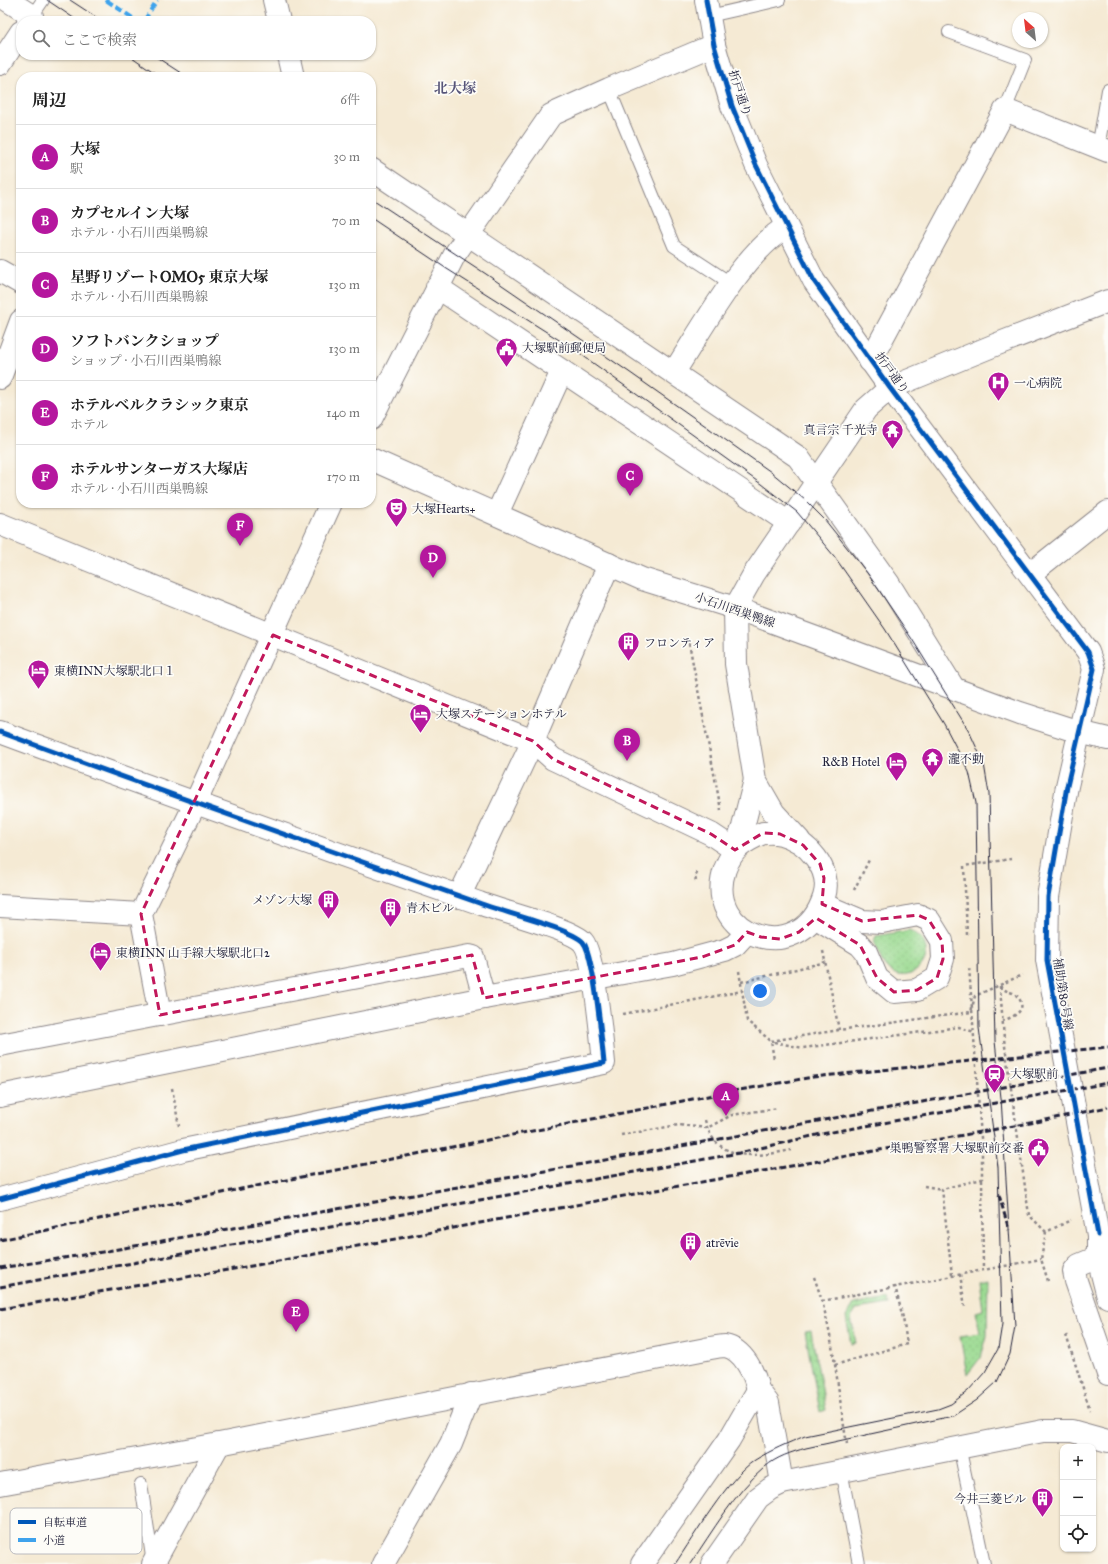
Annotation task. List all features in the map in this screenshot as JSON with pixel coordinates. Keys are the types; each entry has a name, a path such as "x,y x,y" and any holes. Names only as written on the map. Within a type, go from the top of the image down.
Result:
{"street":[{"path":"7,0 30,16"},
{"path":"274,0 278,16"},
{"name":"折戸通り","path":"708,8 714,45 732,106 756,166 814,281 870,361 1088,652 1094,670 1078,732"},
{"path":"0,64 16,40"},
{"path":"376,409 455,254 551,115 714,45"},
{"path":"289,60 293,72"},
{"path":"870,361 1005,110 1103,149"},
{"path":"376,172 798,457 889,584 952,687"},
{"path":"674,372 732,284 772,235 786,227"},
{"path":"0,271 16,280"},
{"path":"437,287 789,523"},
{"path":"755,780 743,827 735,850 723,876 722,887 724,901 728,912 735,922 747,932 761,937 780,939 799,932 812,922 825,894 824,878 820,864 811,851 774,813 755,780 736,664 735,608 754,574 866,409 890,388 1108,301"},
{"path":"0,378 16,335"},
{"path":"496,514 562,371"},
{"name":"小石川西巣鴨線","path":"376,461 642,580 735,608 1020,713 1108,740"},
{"path":"160,1015 142,914 195,804 273,635 329,508"},
{"path":"1030,574 1108,512"},
{"path":"0,524 533,742 553,759 711,834 735,850"},
{"path":"460,897 533,742 609,564"},
{"path":"0,732 195,804 460,897 572,934 584,943 594,978 604,1063 183,1150 0,1199"},
{"name":"補助第80号線","path":"1078,732 1048,897 1047,960 1103,1256 1108,1297"},
{"path":"735,850 749,839 762,833 780,834 804,845"},
{"path":"0,906 142,914"},
{"path":"818,910 862,921 882,922 918,915 930,920 942,941 943,959 937,978 917,990 894,992 877,978 866,952 860,945 818,910"},
{"path":"0,1096 484,998 673,964 726,950 735,945 747,932"},
{"path":"0,1045 469,956 473,957 484,998"},
{"path":"1103,1256 1079,1265 1074,1271 1076,1281 1108,1374"},
{"path":"1,1479 219,1444 725,1346 739,1354 750,1366 758,1390 768,1403 782,1483"},
{"path":"642,1564 729,1440 758,1390"},
{"path":"384,1564 451,1444 471,1394"},
{"path":"712,1564 758,1498 770,1489 782,1483 959,1446 1053,1430 1083,1433 1108,1441"},
{"path":"153,1564 219,1444"}],"lane":[{"path":"708,8 779,0"},
{"path":"949,32 1025,60 1005,110"},
{"path":"609,89 674,246 732,284"},
{"path":"1103,149 1108,90"},
{"path":"959,1446 982,1564"},
{"path":"841,1470 859,1564"},
{"path":"140,1484 153,1564"}],"path":[{"path":"688,643 721,810 711,834"},
{"path":"964,866 1011,858"},
{"path":"851,896 869,860"},
{"path":"697,884 695,877 698,870"},
{"path":"726,950 739,972 747,1021 771,1041 803,1048 959,1027 974,1032"},
{"path":"823,950 839,1030"},
{"path":"741,982 826,962"},
{"path":"1003,1021 1016,1014 1021,1009 1022,1004 1019,997 1013,993 1006,992 1000,986 1004,1039 1029,1215 1046,1232"},
{"path":"599,1019 742,991"},
{"path":"971,1012 974,1021 982,1152 983,1270"},
{"path":"771,1041 774,1060"},
{"path":"172,1090 183,1150"},
{"path":"621,1136 679,1125 707,1128 732,1115 778,1108"},
{"path":"705,1120 707,1128 713,1138 730,1153 761,1156 791,1150"},
{"path":"924,1186 942,1189 982,1180"},
{"path":"942,1189 952,1275"},
{"path":"1046,1232 1068,1221"},
{"path":"822,1301 1042,1259 1046,1232"},
{"path":"960,1274 965,1307"},
{"path":"814,1278 822,1301 835,1365 848,1450"},
{"path":"835,1365 907,1344 903,1318 895,1286"}],"highlighted area":[{"path":"273,635 533,741 553,759 711,834 735,850 763,833 780,834 803,845 820,864 824,878 822,904 862,921 918,915 929,920 942,941 943,959 937,978 917,990 894,992 877,978 860,945 816,918 799,932 780,939 761,937 747,932 735,945 702,957 484,998 472,955 160,1015 141,914"}],"green space":[{"path":"910,930 921,938 926,947 925,957 921,966 914,972 906,975 896,974 887,968 881,959 874,941 876,936"},
{"path":"988,1278 987,1336 981,1357 967,1375 960,1336 980,1333 976,1312 983,1310 979,1280"},
{"path":"888,1298 889,1304 857,1309 851,1318 856,1343 851,1344 846,1317 854,1304"},
{"path":"811,1331 826,1410 820,1412 805,1332"}],"tram line":[{"path":"47,0 71,16"},
{"path":"70,0 94,16"},
{"path":"136,60 154,72"},
{"path":"161,60 179,72"},
{"path":"376,201 486,274 629,372 771,472 805,500 825,520 868,574 912,639 969,731 984,764 989,794 995,1041 1001,1098 1015,1326 1010,1354 997,1382 977,1400 953,1416 806,1448 784,1455 769,1463 743,1488 690,1564"},
{"path":"376,221 447,269 575,350 761,484 797,512 834,556 885,629 944,724 969,772 976,803 979,1028 998,1167 1002,1324 998,1349 985,1372 968,1391 951,1404 938,1409 805,1436 773,1450 755,1460 744,1469 723,1494 675,1564"}],"railway":[{"path":"0,1240 241,1189 723,1093 813,1077 1108,1047"},
{"path":"0,1268 102,1252 1108,1068"},
{"path":"0,1287 739,1153 821,1134 1108,1083"},
{"path":"0,1309 257,1265 618,1197 1036,1122 1108,1107"},
{"path":"999,1195 1009,1230"}],"marked path":[{"path":"106,0 130,16"},
{"path":"147,16 157,0"}],"cycle path":[{"path":"706,0 714,45 732,106 756,165 814,281 890,388 1088,652 1094,669 1067,786 1048,897 1047,960 1098,1235"},
{"path":"0,732 299,840 551,926 576,937 583,942 591,963 604,1063 183,1150 0,1199"}],"place":[{"name":"大塚駅前郵便局","path":"506,368"},
{"name":"一心病院","path":"999,402"},
{"name":"真言宗 千光寺","path":"893,450"},
{"name":"星野リゾートOMO5 東京大塚","path":"630,496"},
{"name":"大塚Hearts+","path":"396,528"},
{"name":"ホテルサンターガス大塚店","path":"240,546"},
{"name":"ソフトバンクショップ","path":"433,578"},
{"name":"フロンティア","path":"628,662"},
{"name":"東横INN大塚駅北口１","path":"39,690"},
{"name":"大塚ステーションホテル","path":"420,734"},
{"name":"カプセルイン大塚","path":"627,761"},
{"name":"瀧不動","path":"933,778"},
{"name":"R&B Hotel","path":"896,782"},
{"name":"メゾン大塚","path":"328,920"},
{"name":"青木ビル","path":"390,928"},
{"name":"東横INN 山手線大塚駅北口2","path":"101,972"},
{"name":"大塚駅前","path":"995,1094"},
{"name":"大塚","path":"726,1116"},
{"name":"巣鴨警察署 大塚駅前交番","path":"1039,1168"},
{"name":"atrēvie","path":"691,1262"},
{"name":"ホテルベルクラシック東京","path":"296,1332"},
{"name":"今井三菱ビル","path":"1042,1518"}],"district":[{"name":"北大塚","path":"455,88"}]}
